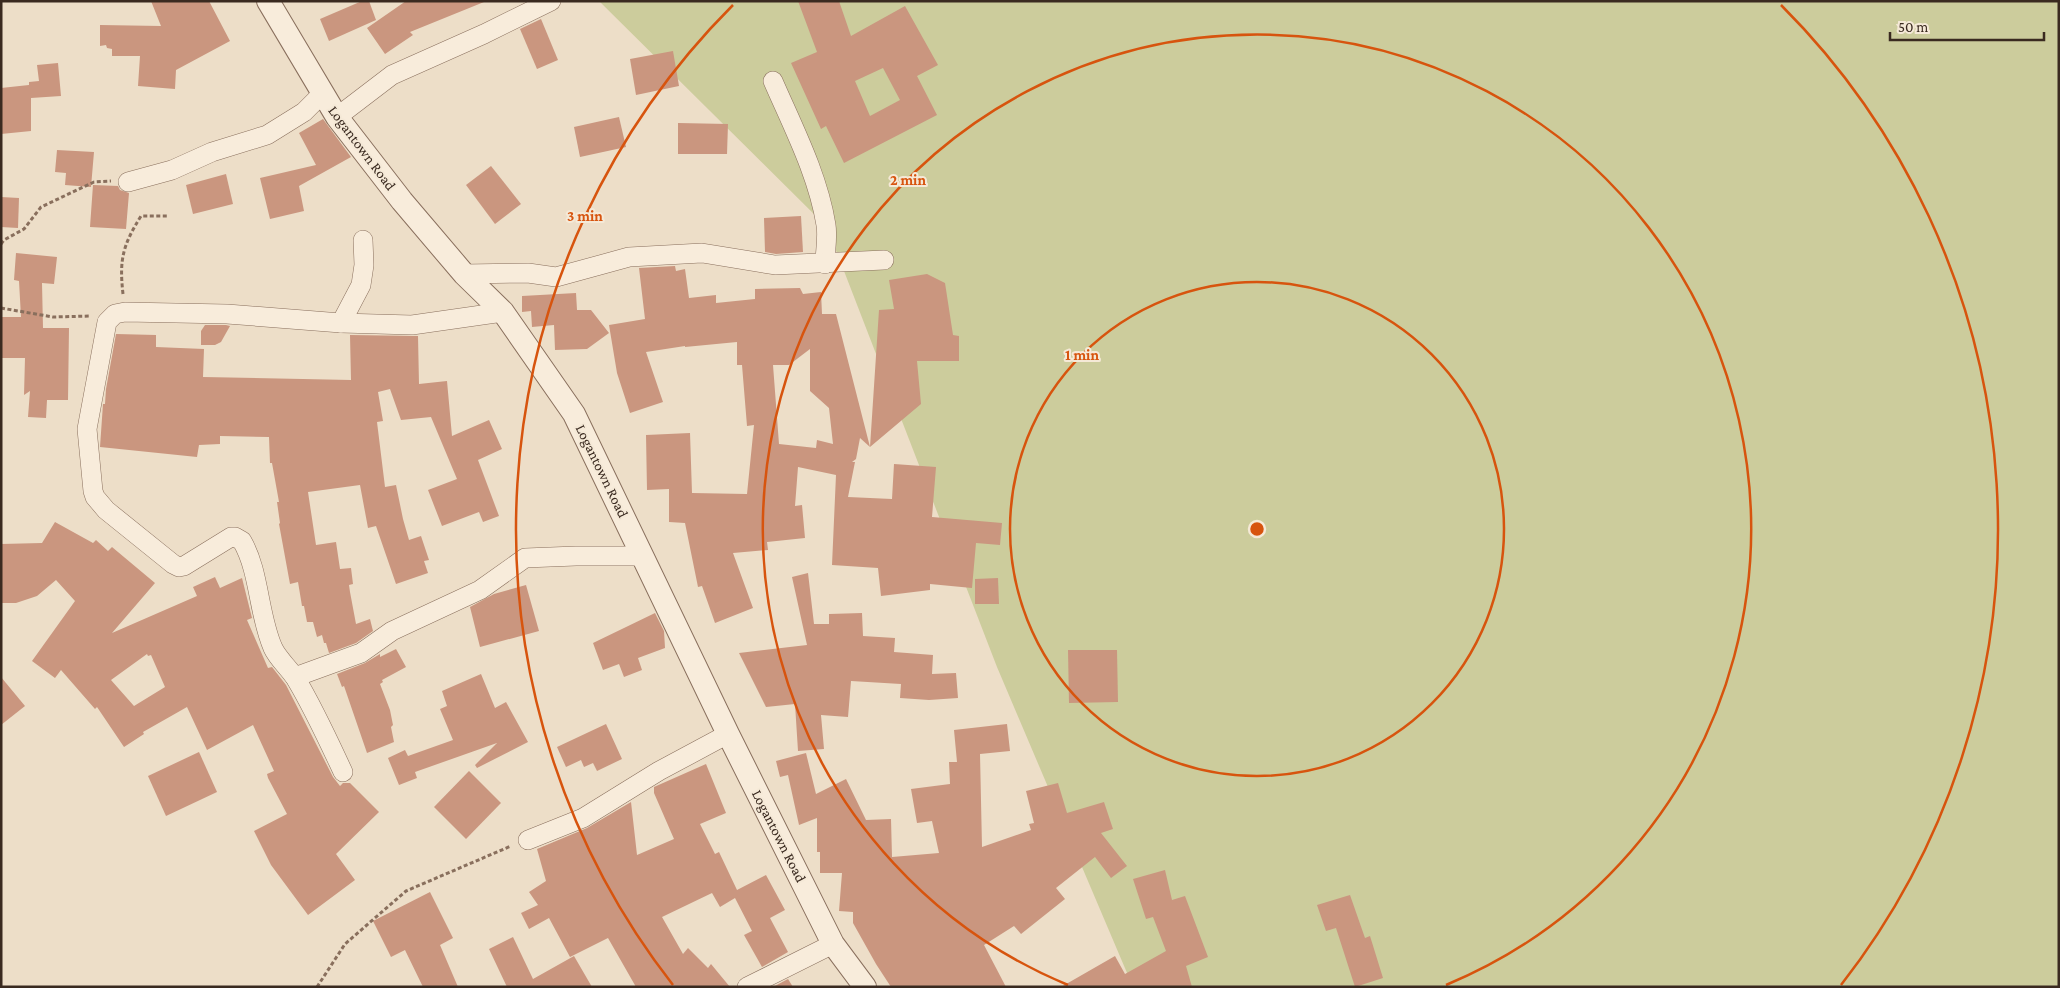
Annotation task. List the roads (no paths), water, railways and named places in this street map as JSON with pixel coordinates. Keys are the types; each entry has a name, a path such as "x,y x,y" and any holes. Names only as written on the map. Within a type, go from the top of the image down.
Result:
{"street":[{"name":"Logantown Road","path":"268,1 337,117 402,201 464,274 503,312 574,414 728,734 833,944 865,987"},
{"path":"337,117 392,76 551,1"},
{"path":"773,81 808,162 819,198 827,227 824,264"},
{"path":"128,182 172,170 212,152 267,135 304,112 322,93"},
{"path":"341,323 361,286 364,265 363,240"},
{"path":"464,274 528,274 556,277 629,257 702,253 775,265 884,260"},
{"path":"343,772 315,713 295,677 274,650 263,621 255,578 242,540 231,537 179,567 106,510 95,497 92,486 87,429 107,322 118,314 226,314 341,323 412,325 503,312"},
{"path":"295,677 361,653 392,631 480,590 525,558 642,556"},
{"path":"528,840 583,818 659,772 728,734"},
{"path":"747,987 833,944"}]}
